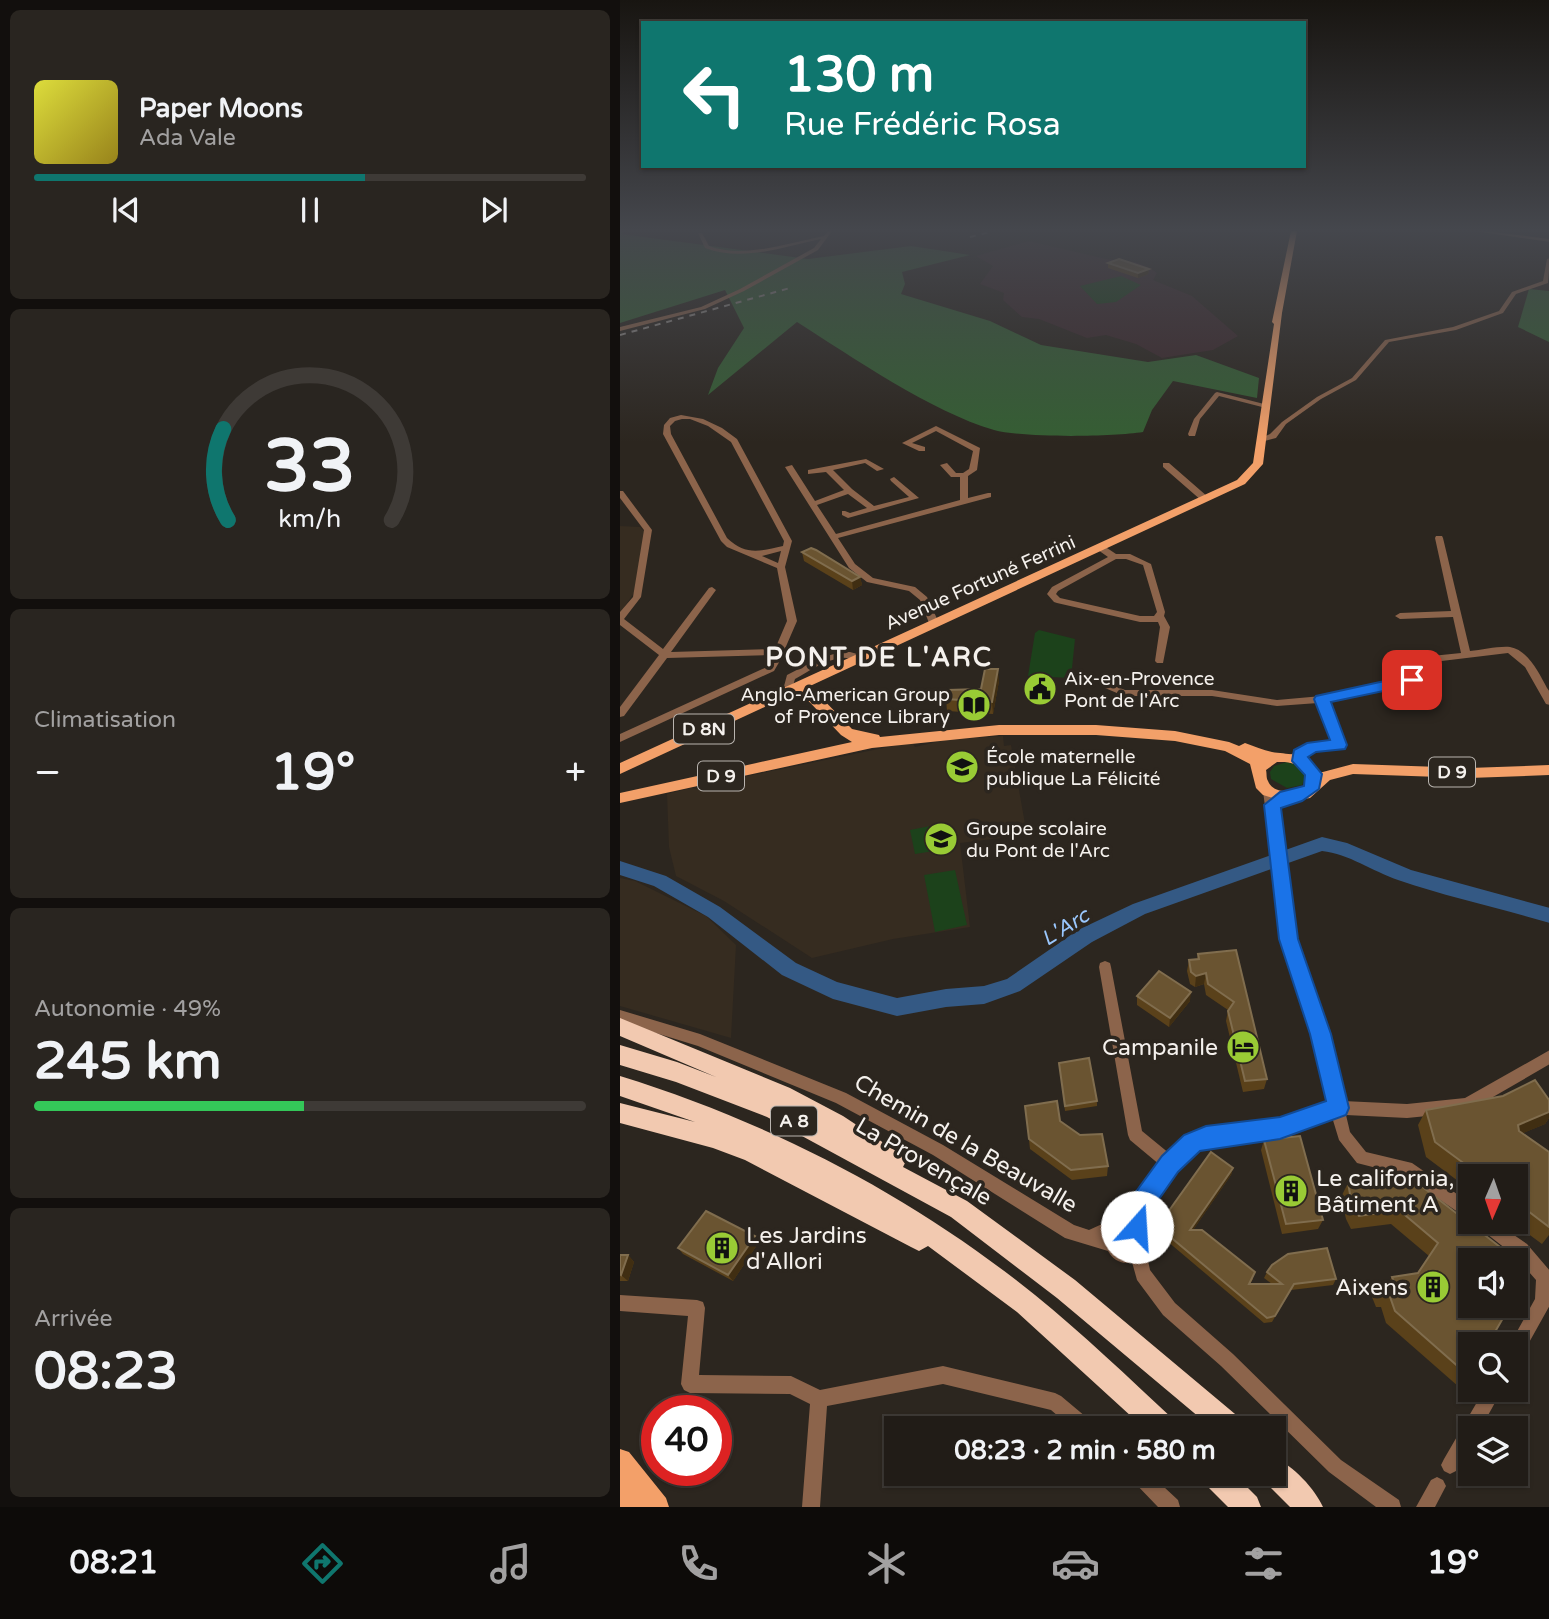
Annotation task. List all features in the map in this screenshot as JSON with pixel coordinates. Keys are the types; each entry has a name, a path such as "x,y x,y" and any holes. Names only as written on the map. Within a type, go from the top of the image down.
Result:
{"highway":[{"path":"620,1027 782,1095 835,1123 958,1209"},
{"name":"La Provençale","path":"620,1055 677,1072 774,1110 958,1209 1066,1289 1218,1416"},
{"name":"A 8","path":"620,1086 726,1124 807,1161 905,1217 1004,1286 1150,1416"},
{"path":"620,1113 713,1137 751,1151 849,1199 1004,1286"},
{"path":"1286,1483 1309,1507"},
{"path":"1227,1486 1247,1507"}],"main road":[{"name":"Avenue Fortuné Ferrini","path":"620,769 1101,548 1251,475 1258,464 1281,301"},
{"path":"825,709 822,690 831,670"},
{"path":"794,687 825,709 855,739 873,740"},
{"name":"D 9","path":"620,798 822,754 873,740 953,733 1143,725 1221,739 1273,757"},
{"name":"D 9","path":"1083,726 1143,731 1219,744 1255,761 1259,769"},
{"path":"822,754 842,739 844,730"},
{"path":"1273,757 1300,760 1314,774 1315,782 1305,794 1275,801 1258,776 1259,769 1273,757"},
{"name":"D 9","path":"1300,760 1326,768 1369,763 1466,766 1549,762"},
{"name":"D 9","path":"1315,782 1325,776 1353,769 1469,773 1549,770"},
{"path":"620,1461 657,1507"},
{"path":"620,1491 632,1507"}],"street":[{"path":"620,329 703,308 717,301"},
{"path":"1261,440 1273,436 1284,423 1319,398 1354,379 1387,341 1454,329 1501,312 1508,301"},
{"path":"1192,434 1197,419 1217,394 1266,406"},
{"path":"620,738 771,669 792,621 781,567 788,541 784,528 734,440 719,429 697,419 681,417 670,420 666,426 667,434 723,538 781,567"},
{"path":"922,449 906,443 936,428 977,450 973,470 964,475 954,475 944,465"},
{"path":"811,472 866,461 880,469"},
{"path":"1166,466 1205,499"},
{"path":"789,467 852,566 870,580 912,589 924,599 934,623"},
{"path":"828,469 849,491 873,509"},
{"path":"964,475 964,500"},
{"path":"845,513 848,516 915,498 894,479"},
{"path":"814,504 849,491"},
{"path":"620,493 648,530 637,597 620,619 664,655 780,652"},
{"path":"834,537 988,495"},
{"path":"1439,538 1466,655"},
{"path":"754,555 787,547"},
{"path":"1101,548 1114,557"},
{"path":"1160,617 1153,620 1140,619 1057,600 1051,594 1055,589 1114,557 1127,556 1147,564 1165,627 1160,661"},
{"path":"620,714 712,590"},
{"path":"1400,616 1456,614"},
{"path":"1108,686 1124,693 1213,693 1277,703 1322,699 1412,680 1416,677 1417,664 1422,660 1509,650 1517,652 1539,681 1549,702"},
{"path":"794,687 790,677 828,659 842,654 859,657"},
{"path":"1322,699 1340,745 1347,755"},
{"path":"1300,760 1313,747 1340,745"},
{"path":"1275,801 1288,939 1320,1034 1344,1135 1362,1158 1407,1168 1458,1204"},
{"path":"1105,967 1135,1135 1170,1164"},
{"name":"Chemin de la Beauvalle","path":"620,1016 700,1040 841,1098 938,1150 1071,1232 1093,1236 1122,1230 1118,1253 1135,1257"},
{"path":"1392,1507 1335,1466 1227,1360 1168,1308 1148,1283 1135,1257 1142,1236 1122,1230 1170,1164 1192,1143 1206,1137 1280,1128 1338,1108 1407,1111 1467,1105 1549,1056"},
{"path":"1499,1234 1521,1250 1544,1278 1543,1301 1526,1332"},
{"path":"620,1303 697,1308 690,1384 791,1385 820,1399 943,1376 1055,1402 1072,1416"},
{"path":"811,1507 820,1399"},
{"path":"1450,1465 1458,1451"},
{"path":"1149,1486 1171,1507"},
{"path":"1426,1507 1437,1486"}],"shaded area":[{"path":"1004,301 1198,301 1238,336 1213,350 1162,358 1136,344 1106,335 1087,338 1039,319 1022,317"},
{"path":"620,526 640,527 645,532 634,593 620,613"},
{"path":"1003,736 1004,746 1011,745 1027,835 960,843 970,927 893,939 812,958 724,901 676,876 669,847 667,794 691,788 708,790 719,782 912,742 915,747 945,740"},
{"path":"620,878 635,881 706,916 736,945 731,1038 620,1006"}],"green space":[{"path":"620,301 689,301 620,323"},
{"path":"731,301 925,301 990,321 1041,345 1148,362 1196,355 1259,378 1257,398 1173,381 1152,410 1143,432 1068,436 1007,433 970,422 919,397 797,322 708,395 718,368 744,328"},
{"path":"1094,301 1117,301 1116,302 1097,304"},
{"path":"1525,301 1549,301 1549,342 1518,327"},
{"path":"1039,630 1075,639 1071,678 1028,676 1035,633"},
{"path":"1287,762 1297,765 1306,775 1302,785 1287,788 1271,779 1270,772 1274,766"},
{"path":"930,826 934,851 915,854 910,830"},
{"path":"955,870 967,925 935,932 924,875"}],"building":[{"path":"811,548 860,577 852,581 802,552"},
{"path":"985,669 998,669 992,702 946,699 948,690 981,689"},
{"path":"1033,678 1048,678 1046,690 1032,689"},
{"name":"Campanile","path":"1236,950 1267,1079 1245,1081 1228,1011 1234,1002 1208,984 1206,973 1196,976 1191,972 1189,960 1199,959 1198,954"},
{"path":"1159,971 1191,992 1170,1018 1137,996"},
{"path":"1089,1058 1097,1101 1065,1106 1059,1063"},
{"path":"1535,1080 1549,1100 1549,1112 1518,1125 1519,1131 1549,1152 1549,1227 1528,1211 1528,1164 1465,1164 1435,1142 1426,1110 1503,1096"},
{"path":"1057,1101 1060,1121 1080,1135 1102,1134 1108,1166 1071,1170 1029,1139 1025,1106"},
{"name":"Le california, Bâtiment A","path":"1300,1136 1323,1220 1286,1224 1264,1140"},
{"path":"1211,1152 1233,1168 1190,1230 1202,1230 1255,1272 1249,1284 1282,1284 1267,1272 1272,1265 1288,1254 1327,1248 1336,1279 1294,1284 1275,1316 1267,1318 1168,1235 1168,1212"},
{"path":"1407,1175 1458,1214 1458,1234 1483,1234 1502,1248 1458,1248 1458,1318 1503,1318 1495,1332 1458,1332 1458,1366 1395,1311 1389,1294 1384,1295 1380,1284 1394,1282 1392,1277 1418,1273 1438,1243 1399,1210 1359,1216 1352,1205 1348,1183"},
{"name":"Les Jardins d'Allori","path":"706,1211 755,1236 728,1275 678,1248"},
{"path":"620,1255 628,1255 621,1275 620,1274"}],"waterway":[{"name":"L'Arc","path":"620,868 660,881 714,912 789,969 833,990 897,1007 946,998 984,995 1013,985 1085,936 1139,909 1322,844 1341,848 1411,877 1550,916"}],"railway":[{"path":"620,335 742,301"}],"place":[{"name":"Aix-en-Provence Pont de l'Arc","path":"1040,689"},
{"name":"Anglo-American Group of Provence Library","path":"974,705"},
{"name":"École maternelle publique La Félicité","path":"962,767"},
{"name":"Groupe scolaire du Pont de l'Arc","path":"941,839"},
{"name":"Campanile","path":"1243,1047"},
{"name":"Le california, Bâtiment A","path":"1291,1191"},
{"name":"Les Jardins d'Allori","path":"722,1248"},
{"name":"Aixens","path":"1433,1287"}],"district":[{"name":"PONT DE L'ARC","path":"879,657"}],"route":[{"path":"1137,1227 1138,1209 1170,1164 1192,1143 1206,1137 1280,1128 1338,1108 1320,1034 1288,939 1272,805 1286,797 1305,794 1315,782 1311,769 1300,761 1300,754 1313,747 1340,745 1322,699 1412,680"}]}
